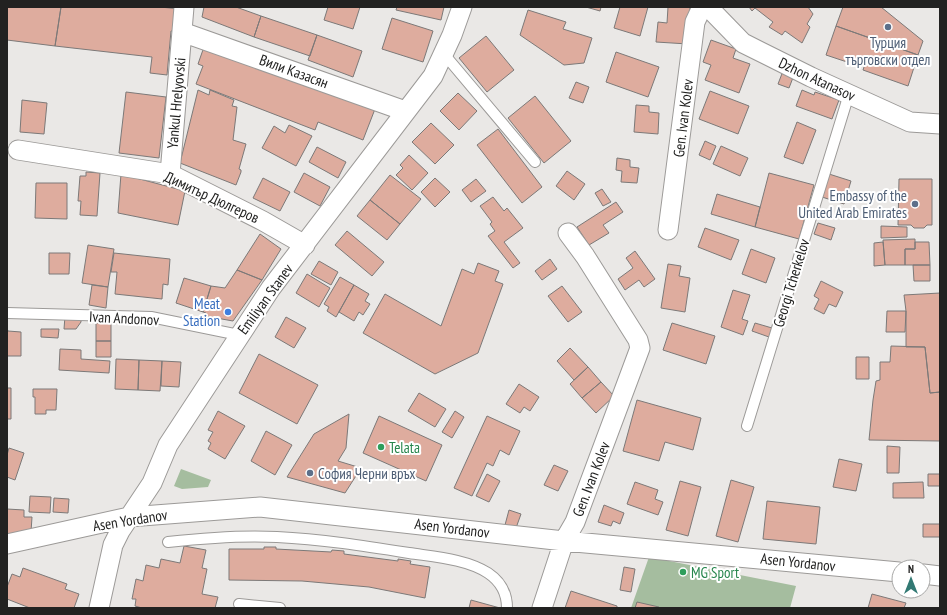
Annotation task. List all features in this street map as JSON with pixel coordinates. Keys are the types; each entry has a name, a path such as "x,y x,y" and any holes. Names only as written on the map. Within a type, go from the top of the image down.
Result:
{"street":[{"name":"Yankul Hrelyovski","path":"170,174 184,7"},
{"name":"Emiliyan Stanev","path":"99,608 113,545 129,517 152,483 168,446 271,288 433,76 444,54 462,7"},
{"name":"Gen. Ivan Kolev","path":"668,230 695,22 702,7"},
{"name":"Dzhon Atanasov","path":"708,7 744,43 848,94 910,122 940,124"},
{"name":"Вили Казасян","path":"182,32 406,111"},
{"name":"Димитър Дюлгеров","path":"18,150 170,174 262,221 305,245"},
{"name":"Gen. Ivan Kolev","path":"542,608 564,541 575,522 640,350 638,340 585,256 568,233"},
{"name":"Asen Yordanov","path":"7,544 129,517 260,507 564,541 891,571"}],"lane":[{"path":"444,54 535,162"},
{"name":"Georgi Tcherkelov","path":"747,426 848,94"},
{"name":"Ivan Andonov","path":"7,314 151,317 239,335"},
{"path":"168,542 213,537 276,537 366,546 471,564 488,573 499,583 507,598 507,608"},
{"path":"240,604 280,608"}],"green space":[{"path":"181,469 211,480 208,487 182,489 174,486"},
{"name":"MG Sport","path":"649,557 796,586 790,608 631,608"}],"building":[{"path":"7,7 61,7 55,46 7,40"},
{"path":"61,7 160,7 180,9 178,31 171,31 167,75 150,73 152,57 55,46"},
{"path":"204,7 236,7 261,16 254,37 202,17"},
{"path":"328,7 360,7 353,29 324,20"},
{"path":"397,7 444,7 441,20 396,10"},
{"path":"586,7 601,7 600,11"},
{"path":"620,7 648,7 640,36 614,28"},
{"path":"668,7 690,7 688,44 656,42 658,22 667,23"},
{"path":"749,7 808,7 813,14 807,24 810,27 802,43 785,31 782,35 769,27 773,22 755,8 752,11"},
{"path":"843,7 881,7 923,41 918,55 836,26"},
{"path":"528,10 566,22 563,29 592,38 584,63 564,65 520,35"},
{"path":"261,16 317,35 310,56 254,37"},
{"path":"392,18 433,31 423,62 382,49"},
{"path":"836,26 918,55 908,86 863,70 865,64 851,59 850,63 826,55"},
{"path":"317,35 362,51 353,77 308,60"},
{"path":"486,36 514,70 487,92 459,58"},
{"path":"711,40 736,49 733,58 750,64 739,93 705,80 711,65 703,62"},
{"path":"205,44 375,109 363,140 318,122 315,130 196,84 203,66 198,64"},
{"path":"616,52 659,67 648,97 606,82"},
{"path":"783,71 794,75 789,88 778,84"},
{"path":"576,82 589,87 583,103 569,98"},
{"path":"198,90 209,95 210,90 234,100 232,106 237,107 233,140 246,144 239,169 241,172 236,185 180,163"},
{"path":"802,90 814,95 815,92 839,100 832,119 796,106"},
{"path":"710,91 749,106 738,134 699,119"},
{"path":"126,92 166,97 159,158 119,153"},
{"path":"458,93 477,111 459,130 440,111"},
{"path":"535,96 571,141 544,163 508,118"},
{"path":"22,100 47,103 44,134 20,132"},
{"path":"636,105 649,106 649,112 659,113 658,134 634,132"},
{"path":"797,122 816,130 803,164 784,157"},
{"path":"431,123 454,145 435,164 412,142"},
{"path":"289,125 312,136 296,166 262,148 274,126 285,133"},
{"path":"498,129 542,187 522,203 477,145"},
{"path":"705,141 716,146 710,160 699,155"},
{"path":"721,146 748,158 740,176 713,164"},
{"path":"317,147 346,162 338,178 309,162"},
{"path":"409,155 428,173 412,190 396,175 403,168 400,165"},
{"path":"617,158 630,160 630,167 639,168 637,183 621,182 622,171 616,170"},
{"path":"567,171 585,184 574,200 556,186"},
{"path":"86,172 100,173 97,216 80,215 81,201 78,201 80,176 86,176"},
{"path":"304,173 330,187 320,206 294,192"},
{"path":"769,173 814,185 799,239 755,227"},
{"path":"121,174 185,191 178,225 118,213"},
{"path":"829,174 851,181 844,204 822,197"},
{"path":"390,175 421,199 400,224 370,200"},
{"path":"263,178 290,192 280,211 253,198"},
{"path":"435,178 450,192 435,207 421,192"},
{"path":"476,179 486,191 471,202 462,190"},
{"path":"899,179 932,179 932,225 927,225 924,228 914,228 911,225 898,225"},
{"path":"36,183 67,183 67,219 35,218"},
{"path":"602,189 611,202 603,206 595,193"},
{"path":"717,194 760,207 755,227 711,214"},
{"path":"493,197 504,211 507,208 523,228 504,242 520,263 513,268 488,236 495,231 490,224 492,222 480,206"},
{"path":"370,200 400,224 387,240 357,216"},
{"path":"616,202 623,212 603,225 609,233 589,245 577,227"},
{"path":"818,223 835,228 831,240 814,234"},
{"path":"881,226 907,227 907,237 881,238"},
{"path":"705,228 739,240 731,260 698,247"},
{"path":"347,231 384,262 372,276 335,245"},
{"path":"260,234 281,249 262,280 237,270"},
{"path":"915,239 915,249 905,249 905,265 885,265 883,240"},
{"path":"883,242 885,265 874,266 874,243"},
{"path":"915,242 929,242 930,265 905,265 905,249 915,249"},
{"path":"88,245 114,249 108,287 82,283"},
{"path":"751,249 775,258 766,283 742,274"},
{"path":"635,251 655,279 644,287 639,280 625,290 618,279 633,268 626,258"},
{"path":"49,253 70,253 69,274 49,274"},
{"path":"114,253 170,259 168,285 163,284 162,299 115,294 117,272 111,272"},
{"path":"550,259 557,269 542,280 535,271"},
{"path":"319,261 338,272 331,285 311,274"},
{"path":"478,263 499,271 495,281 503,284 478,353 435,374 363,333 385,294 441,326 462,269 474,274"},
{"path":"668,264 681,266 679,276 690,278 685,312 661,308"},
{"path":"913,265 930,265 930,281 914,281"},
{"path":"237,270 262,280 233,321 205,316 206,313 203,312 211,286 225,288"},
{"path":"307,274 330,288 319,307 296,293"},
{"path":"340,277 354,285 336,317 327,311 329,307 324,304"},
{"path":"184,278 211,286 203,312 176,303"},
{"path":"821,281 843,292 836,307 829,304 824,314 814,309 819,299 814,296"},
{"path":"92,285 108,287 106,308 89,305"},
{"path":"354,285 369,294 365,301 370,304 363,315 359,312 354,321 339,312"},
{"path":"562,286 582,312 568,322 548,296"},
{"path":"733,290 750,295 742,319 748,321 743,335 721,327"},
{"path":"940,293 940,392 930,393 925,347 906,347 906,311 904,295"},
{"path":"887,311 906,311 905,332 886,332"},
{"path":"65,316 81,317 81,322 76,329 64,329"},
{"path":"286,317 306,328 294,348 275,337"},
{"path":"96,323 111,323 111,341 96,341"},
{"path":"672,323 715,336 706,364 663,350"},
{"path":"755,323 772,328 769,337 752,331"},
{"path":"7,329 8,331 21,332 21,356 7,356"},
{"path":"41,329 59,329 58,338 41,337"},
{"path":"96,341 111,341 111,357 96,357"},
{"path":"891,346 925,347 930,393 940,392 940,441 869,440 876,381 880,380 880,362 890,362"},
{"path":"570,348 588,367 574,380 557,361"},
{"path":"60,349 81,350 81,359 110,361 109,373 59,370"},
{"path":"259,354 318,385 297,424 239,393"},
{"path":"856,357 869,357 869,379 856,379"},
{"path":"116,359 139,360 138,390 115,389"},
{"path":"139,360 162,361 160,391 138,390"},
{"path":"162,361 181,362 179,387 161,386"},
{"path":"588,367 601,382 582,398 570,384"},
{"path":"601,382 614,396 596,413 582,398"},
{"path":"519,384 539,397 530,411 524,407 520,413 506,404"},
{"path":"7,388 11,388 11,419 7,419"},
{"path":"33,389 57,389 56,410 46,410 46,414 35,414 35,397 33,397"},
{"path":"419,393 446,409 435,427 408,411"},
{"path":"637,400 701,418 693,450 665,442 659,461 623,451"},
{"path":"218,411 245,426 225,459 208,449 211,443 208,441 213,432 208,430"},
{"path":"455,411 464,417 452,438 442,432"},
{"path":"349,414 346,448 338,461 361,468 345,493 287,477 314,434"},
{"path":"379,416 442,445 426,481 363,453"},
{"path":"487,416 520,431 509,455 500,450 493,466 487,463 472,496 454,488"},
{"path":"266,431 292,445 275,475 251,461"},
{"path":"887,446 900,447 899,473 887,473"},
{"path":"9,448 24,453 15,480 7,477 7,455"},
{"path":"839,459 862,464 856,491 833,487"},
{"path":"554,465 568,471 558,491 544,485"},
{"path":"487,474 500,481 489,502 476,496"},
{"path":"928,474 940,474 940,486 928,486"},
{"path":"731,480 754,487 738,542 716,536"},
{"path":"680,481 701,487 688,536 666,530"},
{"path":"635,482 658,490 655,499 663,502 658,515 627,504"},
{"path":"923,482 924,498 893,498 893,483"},
{"path":"30,496 51,497 50,513 29,512"},
{"path":"54,498 69,499 68,513 53,512"},
{"path":"767,501 820,507 816,544 763,539"},
{"path":"604,505 624,513 620,524 613,521 611,526 598,522"},
{"path":"7,509 24,510 24,517 32,517 31,532 7,539"},
{"path":"509,510 521,514 516,528 505,525"},
{"path":"923,524 940,524 940,537 923,537"},
{"path":"184,546 206,550 202,568 207,569 202,594 218,597 215,608 142,608 135,606 136,599 132,599 136,579 143,581 146,565 159,568 161,559 180,563"},
{"path":"264,547 331,552 332,550 344,551 344,554 398,561 398,559 411,561 410,564 430,567 425,598 369,587 302,581 229,580 229,549 264,549"},
{"path":"624,567 635,569 631,592 620,590"},
{"path":"23,568 67,584 65,589 79,594 74,608 30,608 7,599 7,587 12,574 20,577"},
{"path":"571,591 617,606 617,608 565,608"},
{"path":"872,594 906,603 904,608 868,608"},
{"path":"471,600 500,608 469,608"},
{"path":"637,602 659,607 659,608 635,608"}],"place":[{"name":"Турция търговски отдел","path":"888,27"},
{"name":"Embassy of the United Arab Emirates","path":"915,204"},
{"name":"Meat Station","path":"228,312"},
{"name":"Telata","path":"381,447"},
{"name":"София Черни връх","path":"310,473"},
{"name":"MG Sport","path":"683,572"}]}
